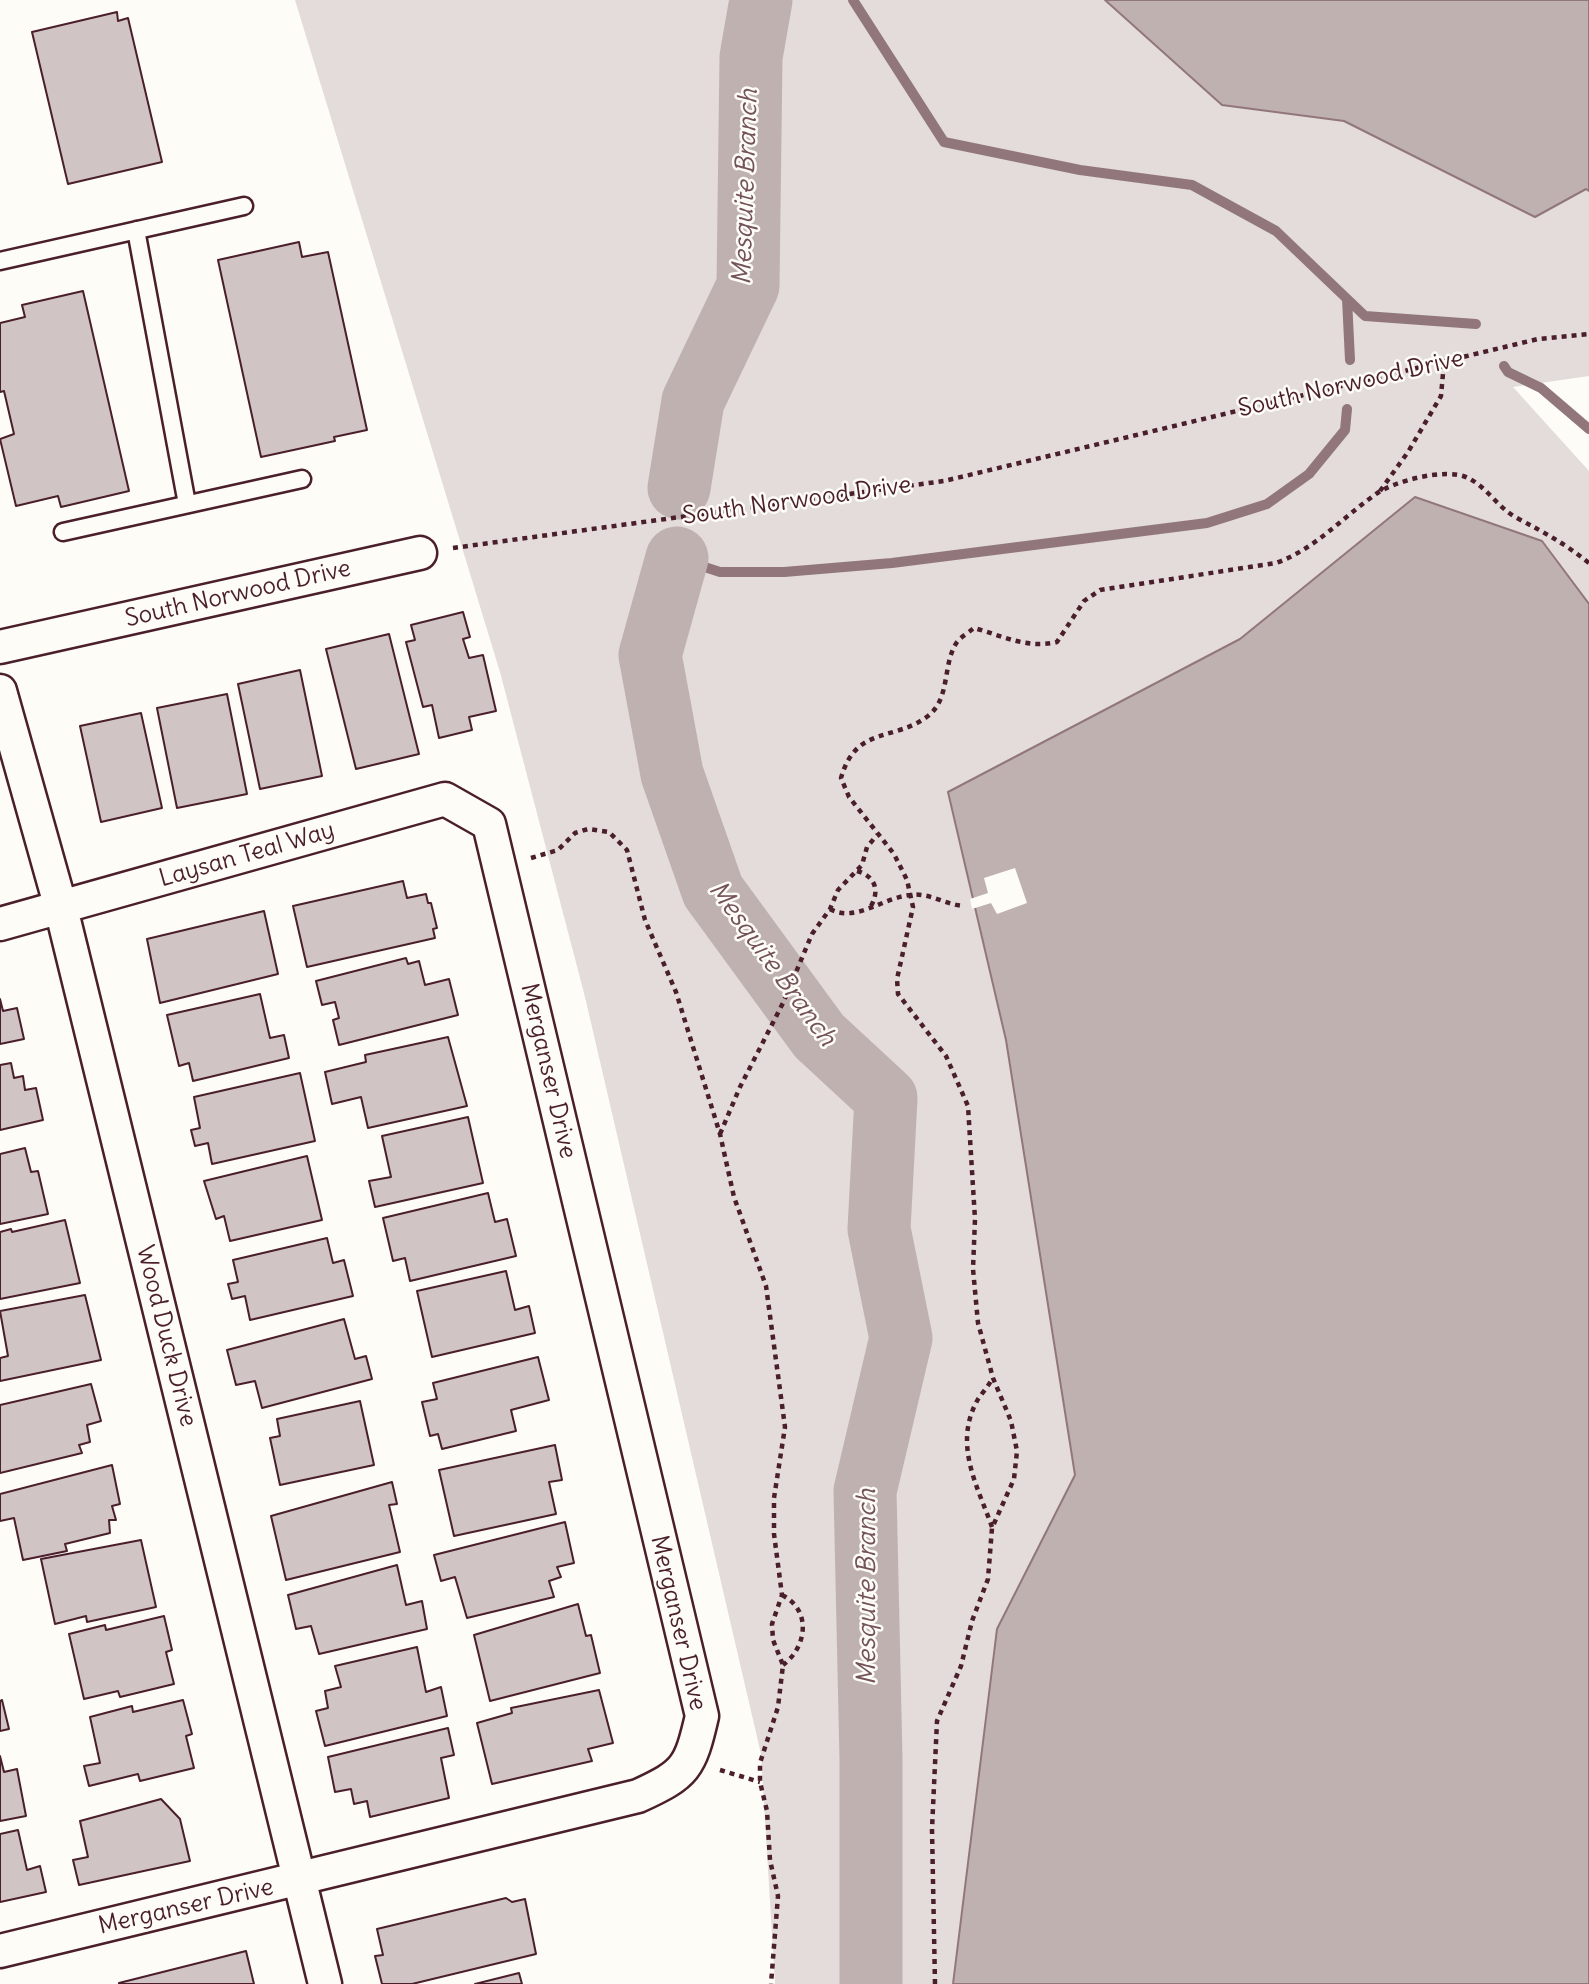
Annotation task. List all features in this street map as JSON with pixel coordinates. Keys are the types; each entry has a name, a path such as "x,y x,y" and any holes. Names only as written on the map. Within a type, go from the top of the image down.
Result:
{"street":[{"name":"South Norwood Drive","path":"0,647 420,553"},
{"name":"Wood Duck Drive","path":"0,691 61,908 326,1984"},
{"name":"Laysan Teal Way","path":"0,924 445,799 489,824"},
{"name":"Merganser Drive","path":"0,1951 638,1796 674,1779 693,1755 702,1716 489,824"}],"lane":[{"path":"0,261 244,206"},
{"path":"136,230 187,504"},
{"path":"63,531 302,479"}],"path":[{"name":"South Norwood Drive","path":"420,553 944,481 1538,339 1589,334"},
{"path":"1380,491 1408,452 1441,396 1444,362"},
{"path":"935,1984 932,1829 937,1721 961,1667 972,1621 988,1579 992,1528 1014,1479 1017,1451 1011,1421 993,1378 978,1323 973,1269 975,1219 968,1107 946,1056 898,994 897,979 913,907 907,880 894,854 849,797 841,778 847,758 863,744 929,716 943,695 957,642 974,628 1021,643 1039,646 1057,642 1084,601 1100,590 1276,563 1303,551 1380,491 1399,482 1445,475 1466,476 1517,518 1562,540 1589,563"},
{"path":"500,867 558,850 575,833 589,829 609,832 627,850 645,920 676,992 720,1134 734,1197 759,1264 771,1310 785,1427 774,1498 774,1534 782,1595 772,1624 773,1640 783,1665 778,1707 760,1763 770,1860 778,1896 771,1984"},
{"path":"720,1134 740,1087 783,1003 812,934 830,909 838,890 857,871 867,847 877,835"},
{"path":"857,871 871,877 876,887 876,897 871,907"},
{"path":"830,909 840,915 855,914 880,901 910,894 940,898 954,905 964,906"},
{"path":"992,1528 973,1485 968,1449 970,1421 976,1402 993,1378"},
{"path":"782,1595 790,1598 802,1616 803,1638 792,1659 783,1665"},
{"path":"693,1755 726,1773 760,1782"}],"shaded area":[{"path":"295,0 1589,0 1589,376 1513,387 1589,471 1589,1984 775,1984 761,1754 585,997 500,672"},
{"path":"1105,0 1589,0 1589,191 1586,189 1535,217 1344,121 1222,105"},
{"path":"1415,497 1542,541 1589,604 1589,1984 953,1984 997,1629 1075,1475 1006,1040 948,792 1240,639"}],"pier":[{"path":"1015,868 1027,903 997,914 991,903 972,909 970,899 988,893 984,878"}],"building":[{"path":"117,12 118,21 128,18 162,162 68,184 32,32"},
{"path":"299,242 302,257 328,252 367,430 334,437 335,441 261,457 218,260"},
{"path":"83,291 129,491 61,507 58,496 16,506 0,439 14,434 4,391 0,392 0,323 25,317 22,305"},
{"path":"463,612 470,637 463,639 469,658 483,655 496,711 469,717 472,730 439,738 432,705 423,707 406,642 415,640 411,625"},
{"path":"389,634 419,754 356,769 326,649"},
{"path":"300,670 322,776 260,789 238,684"},
{"path":"227,694 247,794 177,808 157,708"},
{"path":"141,713 162,808 101,822 80,726"},
{"path":"403,881 407,898 426,894 437,928 433,929 435,938 307,967 293,906"},
{"path":"264,911 278,974 160,1003 147,939"},
{"path":"406,958 408,964 419,961 425,985 449,979 458,1015 339,1045 333,1020 339,1018 335,1002 322,1005 316,981"},
{"path":"260,994 270,1038 284,1035 289,1058 193,1081 189,1063 179,1066 167,1015"},
{"path":"0,999 3,1011 17,1008 24,1039 0,1044"},
{"path":"448,1037 467,1106 368,1128 361,1097 332,1104 325,1072 366,1062 365,1055"},
{"path":"11,1063 14,1078 23,1076 25,1090 36,1088 43,1120 0,1130 0,1065"},
{"path":"300,1073 315,1141 212,1164 208,1143 195,1146 191,1130 200,1128 194,1097"},
{"path":"468,1117 483,1183 375,1207 369,1181 391,1177 382,1136"},
{"path":"25,1148 31,1172 38,1171 48,1214 0,1224 0,1154"},
{"path":"307,1156 322,1220 230,1241 224,1216 216,1219 204,1181"},
{"path":"488,1193 495,1222 507,1219 516,1256 410,1281 405,1258 393,1261 383,1218"},
{"path":"65,1220 80,1283 0,1299 0,1232 11,1229 12,1232"},
{"path":"327,1238 333,1263 344,1260 353,1296 250,1320 245,1296 232,1299 228,1284 238,1282 233,1260"},
{"path":"506,1271 515,1310 529,1306 535,1333 432,1357 417,1291"},
{"path":"85,1295 101,1360 0,1381 0,1358 8,1356 0,1311"},
{"path":"344,1319 355,1359 366,1356 372,1379 262,1408 255,1381 236,1385 227,1350"},
{"path":"538,1357 549,1400 511,1410 516,1431 442,1449 438,1434 430,1436 422,1402 437,1399 433,1383"},
{"path":"91,1384 101,1421 87,1425 90,1442 79,1445 82,1453 0,1473 0,1405"},
{"path":"360,1401 374,1465 280,1485 270,1438 280,1436 277,1419"},
{"path":"555,1445 562,1480 549,1482 556,1514 454,1536 439,1470"},
{"path":"112,1465 120,1504 112,1506 116,1520 109,1520 110,1533 65,1544 67,1551 23,1560 14,1518 0,1521 0,1494"},
{"path":"392,1482 397,1504 389,1505 400,1552 286,1580 271,1516"},
{"path":"565,1522 574,1563 557,1567 561,1577 549,1581 554,1597 467,1618 455,1577 441,1581 434,1555"},
{"path":"141,1540 156,1607 87,1622 86,1616 55,1624 41,1559"},
{"path":"397,1565 406,1605 422,1601 427,1629 319,1654 311,1626 296,1629 288,1595"},
{"path":"578,1604 586,1636 591,1635 600,1673 490,1701 474,1635"},
{"path":"164,1616 172,1650 166,1652 174,1684 120,1697 118,1691 84,1699 69,1634 105,1625 106,1630"},
{"path":"417,1647 426,1692 441,1687 447,1716 325,1746 316,1711 328,1708 325,1691 341,1687 335,1666"},
{"path":"599,1690 613,1743 588,1749 592,1761 492,1784 477,1723 512,1713 511,1708"},
{"path":"2,1700 9,1729 0,1731 0,1701"},
{"path":"183,1700 192,1734 186,1736 194,1768 140,1781 138,1774 89,1786 84,1766 100,1763 90,1717 132,1706 133,1712"},
{"path":"448,1728 454,1755 441,1758 449,1798 370,1817 367,1801 354,1804 351,1789 335,1792 328,1757"},
{"path":"0,1756 4,1772 17,1769 26,1816 0,1821"},
{"path":"161,1799 180,1819 190,1861 79,1885 73,1860 88,1857 80,1821"},
{"path":"18,1830 27,1870 40,1866 46,1892 0,1902 0,1834"},
{"path":"506,1898 512,1902 525,1899 536,1954 412,1984 382,1984 375,1956 383,1955 377,1929"},
{"path":"246,1951 254,1984 119,1984 119,1983"},
{"path":"519,1973 522,1984 475,1984"}],"waterway":[{"name":"Mesquite Branch","path":"679,488 693,401 748,286 751,57 761,0"},
{"path":"853,0 944,142 1080,170 1192,185 1276,231 1365,316 1476,324"},
{"path":"1347,299 1350,360"},
{"path":"1504,366 1508,372 1541,388 1589,429"},
{"path":"677,558 720,572 784,572 892,563 1207,523 1267,504 1309,474 1345,430 1347,409"},
{"name":"Mesquite Branch","path":"677,558 650,655 672,774 713,891 819,1036 886,1098 879,1229 901,1338 865,1491 871,1759 871,1984"}]}
